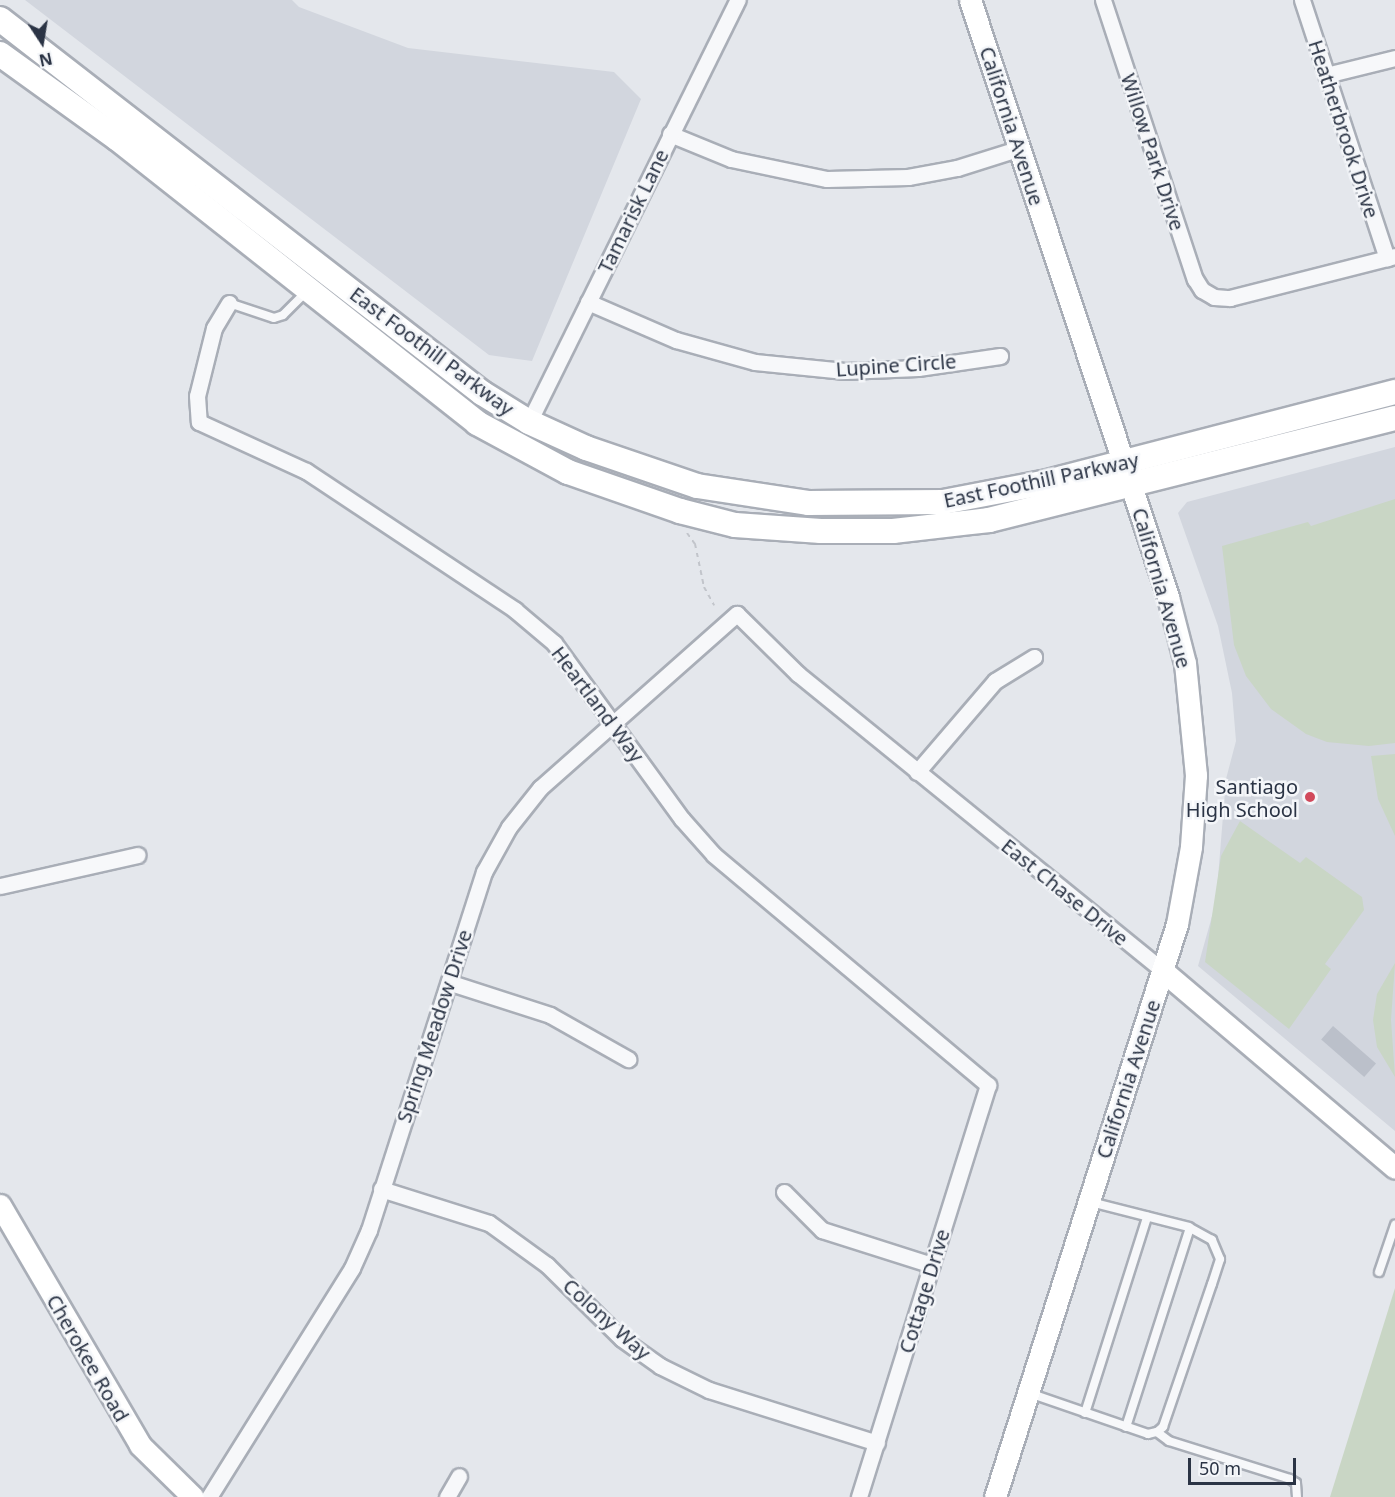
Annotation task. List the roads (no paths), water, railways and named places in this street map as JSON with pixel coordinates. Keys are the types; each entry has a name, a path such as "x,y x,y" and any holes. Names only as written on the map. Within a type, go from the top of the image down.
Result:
{"main road":[{"name":"California Avenue","path":"970,0 1132,486 1181,644 1196,744 1188,870 1163,971 995,1497"},
{"name":"East Foothill Parkway","path":"0,19 482,393 529,422 645,471 749,496 808,503 943,502 1124,463 1395,392"},
{"path":"0,37 99,114 118,139"},
{"name":"East Foothill Parkway","path":"0,54 118,139 477,423 568,472 622,493 735,525 821,531 894,531 988,520 1132,486 1395,418"},
{"path":"394,358 415,362 510,425 518,427 529,422"},
{"name":"East Chase Drive","path":"1163,971 1395,1168"},
{"name":"Cherokee Road","path":"0,1205 140,1445 193,1497"}],"street":[{"name":"Tamarisk Lane","path":"529,422 738,0"},
{"name":"Willow Park Drive","path":"1103,0 1195,279 1214,297 1230,298 1391,257"},
{"name":"Heatherbrook Drive","path":"1302,0 1326,75 1391,257"},
{"path":"1326,75 1395,57"},
{"path":"670,134 731,159 827,179 908,177 957,168 1021,148"},
{"name":"Lupine Circle","path":"588,302 676,340 755,362 845,371 918,368 1000,356"},
{"name":"Heartland Way","path":"229,303 214,328 197,396 199,422 306,471 515,610 554,643 682,819 714,855 988,1085"},
{"name":"Spring Meadow Drive","path":"209,1497 352,1268 451,983 484,872 509,827 540,788 737,614"},
{"name":"East Chase Drive","path":"737,614 798,674 1163,971"},
{"path":"917,772 995,681 1034,657"},
{"path":"0,886 138,855"},
{"path":"451,983 550,1015 628,1059"},
{"name":"Cottage Drive","path":"859,1497 988,1085"},
{"name":"Colony Way","path":"381,1189 489,1223 547,1265 622,1339 660,1366 709,1390 877,1443"},
{"path":"784,1192 822,1230 932,1265"},
{"path":"447,1497 459,1476"}],"lane":[{"path":"229,303 274,318 283,315 308,290"},
{"path":"1028,1393 1148,1434 1157,1432 1163,1427 1220,1259 1212,1240 1190,1228 1088,1202"},
{"path":"1085,1413 1148,1217"},
{"path":"1379,1272 1395,1225"},
{"path":"1126,1427 1190,1228"},
{"path":"1157,1432 1169,1441 1290,1479 1296,1483 1297,1497"}],"place":[{"name":"Santiago High School","path":"1310,797"}]}
